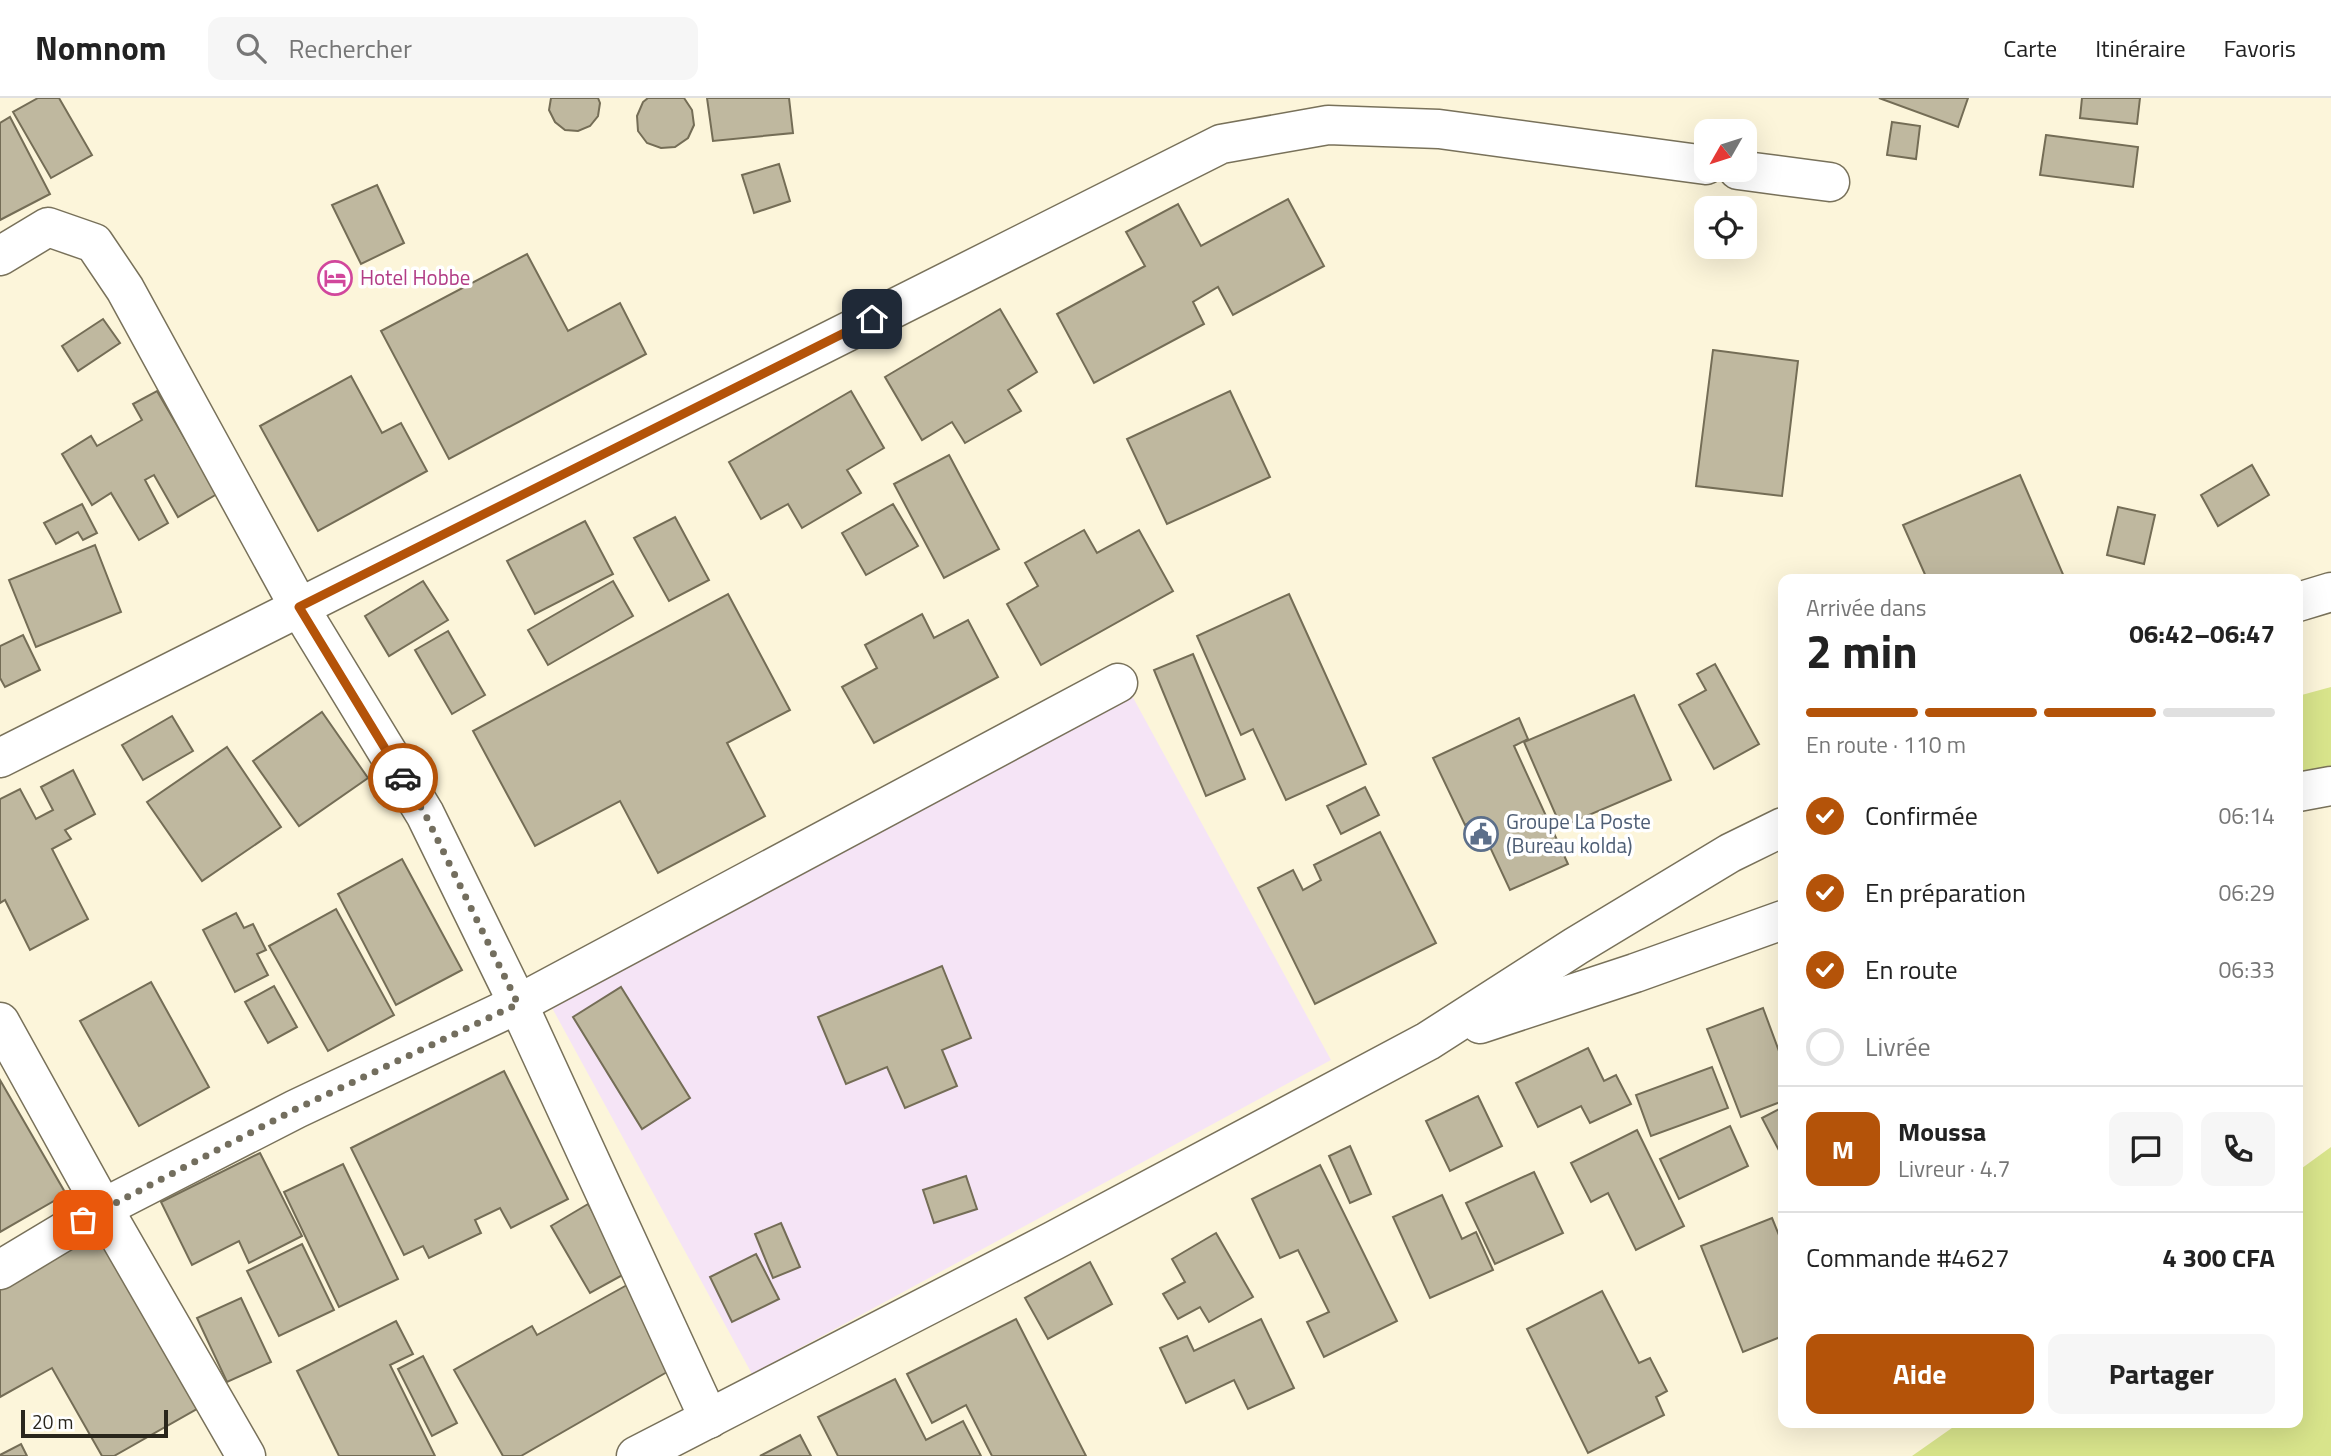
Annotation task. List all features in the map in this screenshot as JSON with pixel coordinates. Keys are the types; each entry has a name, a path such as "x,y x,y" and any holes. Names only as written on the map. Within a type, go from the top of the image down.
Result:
{"street":[{"path":"0,758 1221,144 1328,125 1438,129 1694,164"},
{"path":"1757,172 1830,182"},
{"path":"0,256 48,227 94,243 125,289 299,607 425,814 518,1004 709,1419"},
{"path":"2303,600 2331,592"},
{"path":"0,1270 103,1208 296,1109 518,1004 1118,682"},
{"path":"2303,791 2331,786"},
{"path":"636,1456 1053,1241 1428,1041 1576,946 1730,853 1778,829"},
{"path":"1428,1041 1635,973 1778,922"},
{"path":"0,1021 103,1208 246,1456"}],"shaded area":[{"path":"1130,692 1331,1060 752,1374 551,1006"}],"green space":[{"path":"2331,687 2331,766 2303,772 2303,695"},
{"path":"2331,1147 2331,1456 1912,1456 1952,1428 2303,1428 2303,1167"}],"building":[{"path":"38,98 59,98 92,155 51,178 13,112"},
{"path":"551,98 598,98 598,116 590,126 578,131 565,130 555,122 549,110"},
{"path":"648,98 684,98 692,110 694,125 688,138 675,147 661,148 647,143 638,131 637,116 643,102"},
{"path":"707,98 789,98 793,133 713,141"},
{"path":"1879,98 1968,98 1958,127"},
{"path":"2082,98 2140,98 2137,124 2080,118"},
{"path":"10,117 50,194 0,220 0,123"},
{"path":"1892,122 1920,126 1916,159 1887,155"},
{"path":"2046,135 2138,147 2133,187 2040,175"},
{"path":"779,164 790,201 754,213 742,175"},
{"path":"377,185 404,243 361,264 332,205"},
{"path":"1288,199 1324,266 1233,315 1218,287 1193,302 1204,324 1094,383 1057,314 1145,266 1126,232 1178,204 1201,246"},
{"path":"527,254 568,331 620,303 646,354 449,459 381,331"},
{"path":"1000,309 1037,372 1008,390 1021,411 965,443 952,422 922,440 885,377"},
{"path":"103,319 120,343 78,371 62,346"},
{"path":"1713,350 1798,361 1782,496 1696,486"},
{"path":"351,376 382,433 401,423 427,471 318,531 260,426"},
{"path":"157,391 217,494 178,517 154,475 145,480 168,523 139,540 111,493 92,505 62,454 91,436 97,446 142,420 133,404"},
{"path":"851,391 884,448 847,470 861,493 802,528 788,504 761,519 729,462"},
{"path":"1230,391 1270,477 1167,524 1127,439"},
{"path":"949,455 999,549 944,578 894,484"},
{"path":"2252,465 2269,495 2218,526 2201,495"},
{"path":"2020,475 2063,574 1925,574 1903,525"},
{"path":"82,504 97,533 83,540 78,532 56,544 44,523"},
{"path":"893,504 918,546 866,575 842,533"},
{"path":"2118,507 2155,515 2144,564 2107,555"},
{"path":"675,517 709,580 669,601 634,538"},
{"path":"585,521 613,574 535,614 507,561"},
{"path":"1084,530 1097,553 1139,530 1173,591 1041,665 1007,604 1038,586 1025,563"},
{"path":"95,545 121,612 36,647 9,580"},
{"path":"423,581 448,620 389,656 365,616"},
{"path":"613,581 633,616 548,665 528,630"},
{"path":"728,594 790,710 727,743 765,816 658,873 620,801 535,846 473,731"},
{"path":"1289,594 1366,764 1286,800 1253,729 1241,735 1197,636"},
{"path":"922,614 934,638 968,620 998,677 874,743 842,687 877,668 865,645"},
{"path":"448,631 485,695 452,714 415,650"},
{"path":"23,635 40,670 5,687 0,678 0,646"},
{"path":"1193,654 1245,779 1206,796 1154,670"},
{"path":"1715,664 1759,744 1714,769 1679,705 1706,690 1697,674"},
{"path":"1634,695 1671,780 1561,827 1524,742"},
{"path":"322,712 368,778 299,826 253,761"},
{"path":"172,716 193,751 143,780 122,745"},
{"path":"1519,718 1528,739 1514,746 1568,864 1510,890 1477,819 1465,825 1433,758"},
{"path":"227,747 281,827 202,881 147,802"},
{"path":"73,770 95,814 65,830 71,839 52,849 88,919 30,950 5,900 0,903 0,799 20,789 36,819 53,810 41,787"},
{"path":"1365,787 1379,815 1341,834 1327,806"},
{"path":"1380,832 1436,943 1315,1004 1258,888 1293,870 1303,890 1321,880 1314,865"},
{"path":"402,859 462,970 396,1005 338,894"},
{"path":"336,909 394,1015 328,1051 269,946"},
{"path":"236,913 244,928 253,924 266,950 257,954 268,975 235,992 203,930"},
{"path":"942,966 971,1038 942,1050 957,1086 905,1108 887,1067 846,1084 818,1017"},
{"path":"151,982 209,1087 139,1126 80,1021"},
{"path":"274,986 297,1027 268,1043 245,1002"},
{"path":"621,987 690,1098 642,1129 573,1017"},
{"path":"1763,1008 1778,1048 1778,1103 1741,1117 1707,1029"},
{"path":"1588,1048 1604,1081 1616,1075 1631,1104 1590,1123 1581,1106 1538,1127 1516,1083"},
{"path":"1712,1067 1728,1108 1651,1136 1636,1095"},
{"path":"504,1071 568,1199 511,1228 500,1208 475,1220 481,1233 429,1258 423,1246 404,1255 351,1148"},
{"path":"0,1080 66,1194 0,1232"},
{"path":"1478,1096 1502,1146 1450,1171 1426,1121"},
{"path":"1778,1110 1778,1148 1762,1118"},
{"path":"1730,1126 1748,1166 1679,1199 1660,1159"},
{"path":"1637,1130 1684,1226 1636,1250 1608,1193 1591,1202 1571,1163"},
{"path":"1350,1146 1371,1194 1350,1203 1329,1156"},
{"path":"260,1153 302,1236 249,1263 239,1241 192,1265 161,1202"},
{"path":"343,1164 398,1279 339,1307 284,1192"},
{"path":"1320,1165 1397,1321 1324,1357 1307,1322 1329,1312 1298,1250 1280,1258 1252,1199"},
{"path":"1534,1172 1563,1233 1495,1264 1466,1203"},
{"path":"966,1176 977,1209 934,1223 923,1190"},
{"path":"1442,1195 1462,1239 1476,1232 1493,1270 1430,1298 1393,1217"},
{"path":"588,1204 628,1272 590,1293 551,1226"},
{"path":"1772,1218 1778,1233 1778,1338 1743,1352 1701,1246"},
{"path":"781,1223 800,1267 773,1278 755,1234"},
{"path":"100,1224 202,1406 114,1456 102,1456 52,1368 0,1397 0,1281"},
{"path":"1216,1233 1253,1297 1209,1322 1200,1307 1178,1319 1163,1294 1185,1282 1172,1259"},
{"path":"302,1244 334,1310 279,1336 247,1271"},
{"path":"756,1254 779,1299 732,1322 710,1277"},
{"path":"1090,1262 1112,1304 1048,1339 1025,1298"},
{"path":"627,1285 674,1368 521,1456 503,1456 454,1370 532,1326 537,1335"},
{"path":"1602,1291 1639,1363 1650,1358 1667,1391 1656,1397 1664,1415 1588,1453 1527,1329"},
{"path":"241,1298 271,1362 227,1382 197,1318"},
{"path":"1016,1319 1086,1456 992,1456 966,1405 932,1423 907,1374"},
{"path":"1261,1319 1294,1388 1248,1409 1234,1380 1186,1403 1160,1348 1187,1336 1194,1351"},
{"path":"396,1321 413,1354 390,1365 435,1456 339,1456 297,1371"},
{"path":"423,1356 457,1423 432,1436 398,1369"},
{"path":"895,1379 926,1440 963,1421 981,1456 838,1456 818,1417"},
{"path":"800,1435 811,1456 760,1456"},
{"path":"21,1444 27,1456 0,1456 0,1455"}],"way so far":[{"path":"83,1220 296,1109 518,1004 425,814 403,778"}],"place":[{"name":"Hotel Hobbe","path":"335,278"},
{"name":"Groupe La Poste (Bureau kolda)","path":"1481,834"}],"route":[{"path":"403,778 299,607 872,319"}]}
